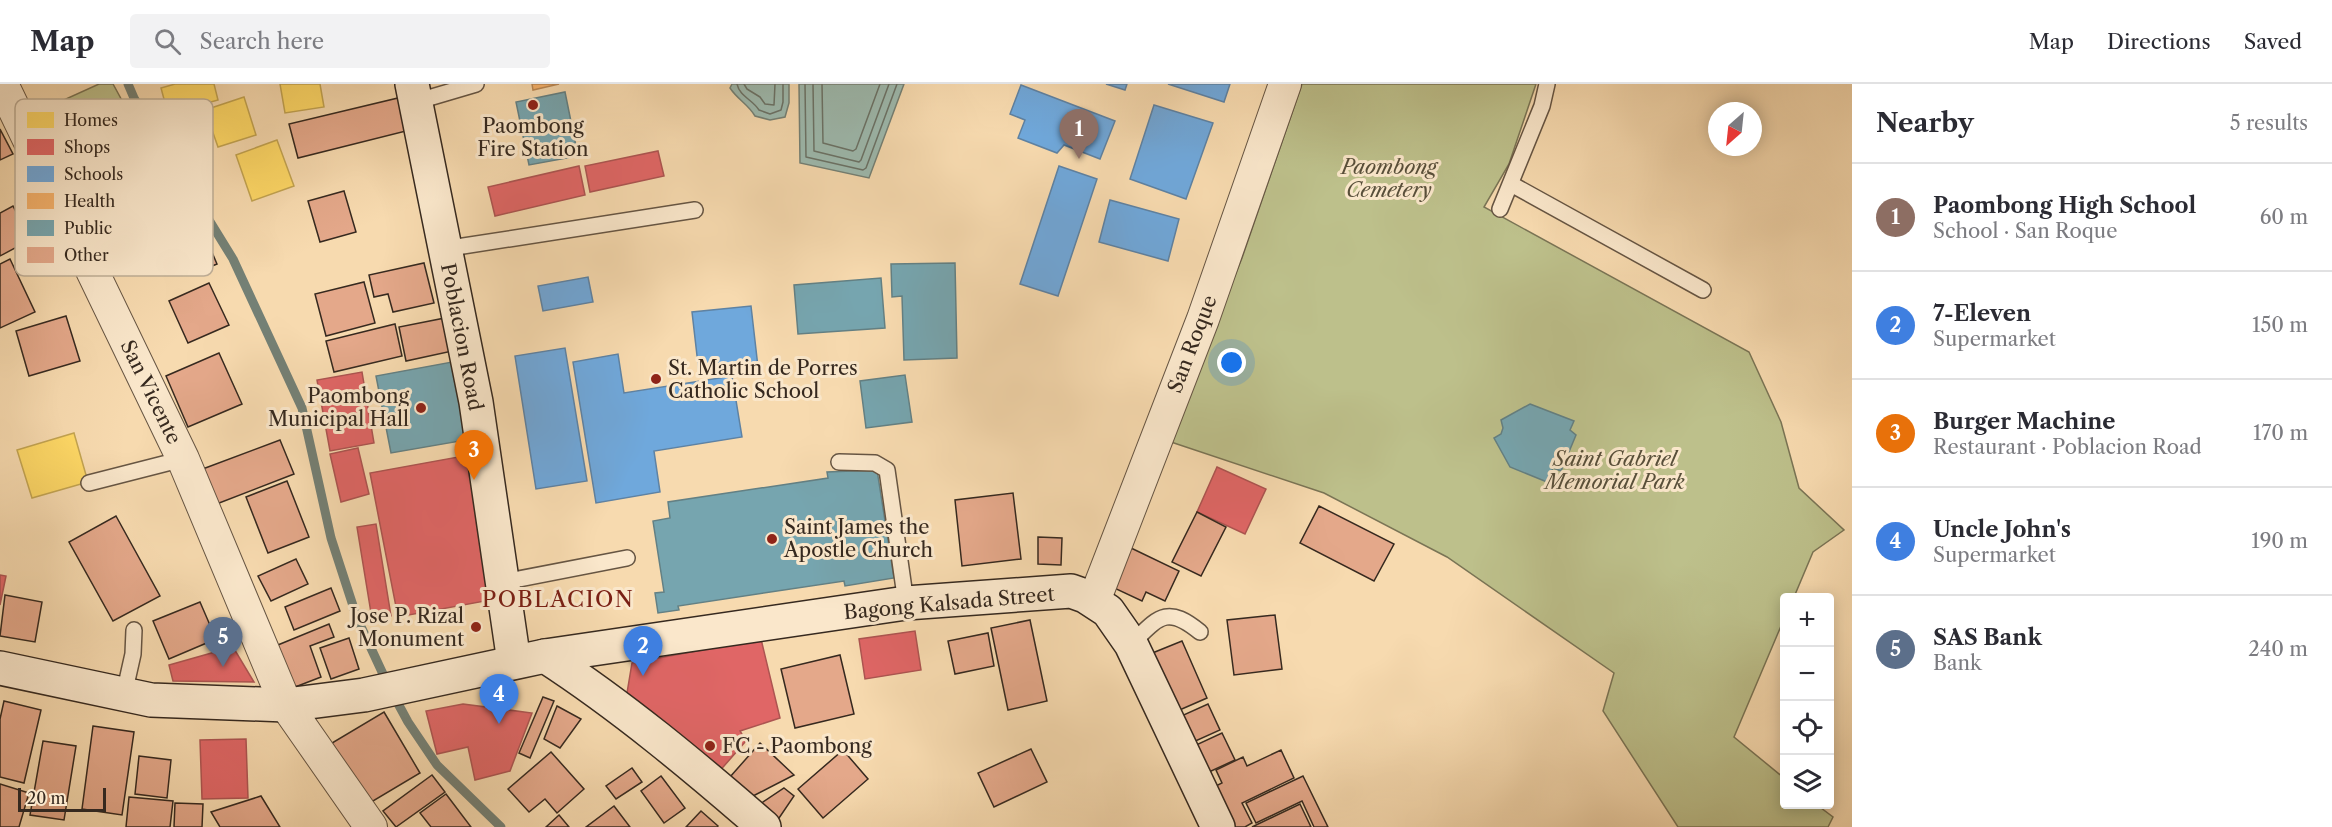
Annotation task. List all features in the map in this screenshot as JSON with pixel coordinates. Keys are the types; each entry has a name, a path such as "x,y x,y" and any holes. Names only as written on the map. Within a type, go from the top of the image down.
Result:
{"main road":[{"name":"Poblacion Road","path":"414,93 476,402 503,582 530,659"},
{"name":"Bagong Kalsada Street","path":"0,668 151,700 286,705 364,695 530,659 906,603 1071,591 1085,596 1108,611 1131,644 1218,827"},
{"path":"530,659 573,674 710,780 764,827"}],"street":[{"name":"San Vicente","path":"2,84 15,111"},
{"name":"San Roque","path":"1094,601 1203,318 1285,84"},
{"name":"San Vicente","path":"95,276 183,459 286,705 371,827"}],"lane":[{"path":"414,93 476,84"},
{"path":"1500,209 1542,106 1547,84"},
{"path":"1511,184 1703,290"},
{"path":"444,249 694,210"},
{"path":"89,483 183,459"},
{"path":"839,462 875,462 887,470 906,603"},
{"path":"503,582 627,558"},
{"path":"1131,644 1163,617 1180,618 1200,632"},
{"path":"124,694 133,654 134,630"}],"green space":[{"path":"99,84 113,84 121,99 66,99"},
{"name":"Saint Gabriel Memorial Park","path":"1302,84 1536,84 1509,164 1484,207 1749,352 1781,422 1799,488 1844,530 1813,552 1796,593 1780,593 1780,628 1734,737 1780,775 1780,809 1822,809 1833,817 1828,827 1678,827 1603,711 1614,673 1447,557 1324,493 1168,441 1242,258"}],"water":[{"path":"732,84 789,84 789,103 785,117 770,120 755,116 730,88"},
{"path":"799,84 904,84 869,178 800,163"}],"building: Homes":[{"path":"175,84 214,84 218,100 164,99 161,88"},
{"path":"280,84 320,84 324,107 285,113"},
{"path":"244,97 256,135 218,147 213,133 213,107"},
{"path":"277,140 294,186 252,201 236,155"},
{"path":"74,433 88,482 32,498 17,450"}],"building: Shops":[{"path":"658,151 664,176 590,192 585,166"},
{"path":"579,166 585,195 495,216 488,187"},
{"path":"362,372 374,443 330,451 317,380"},
{"path":"358,448 369,494 341,502 330,454"},
{"path":"469,455 496,599 398,617 370,473"},
{"path":"1217,467 1266,489 1245,534 1197,512"},
{"path":"376,524 391,616 372,619 357,527"},
{"path":"0,575 6,576 0,605"},
{"path":"915,631 921,670 865,679 859,639"},
{"path":"761,639 780,718 740,731 746,741 717,774 627,693 632,663"},
{"path":"233,647 254,682 173,681 169,665"},
{"path":"463,704 532,713 510,771 475,780 468,747 437,754 426,711"},
{"path":"246,739 248,798 202,799 200,740"}],"building: Schools":[{"path":"1106,84 1127,84 1125,90"},
{"path":"1168,84 1230,84 1224,102"},
{"path":"1021,85 1115,121 1100,159 1064,145 1057,153 1018,138 1025,120 1010,114"},
{"path":"1154,105 1213,123 1186,199 1130,179"},
{"path":"1059,166 1097,179 1058,296 1020,284"},
{"path":"1110,200 1179,219 1168,261 1099,242"},
{"path":"588,277 593,302 543,311 538,286"},
{"path":"751,306 758,367 699,373 692,312"},
{"path":"565,348 587,481 536,489 515,356"},
{"path":"618,354 624,393 732,376 742,437 654,451 660,492 596,503 573,362"}],"building: Health":[{"path":"532,84 559,84 533,90"}],"building: Public":[{"path":"565,92 578,156 529,165 516,102"},
{"path":"955,263 957,358 904,360 902,296 892,297 891,264"},
{"path":"881,278 885,328 798,334 794,285"},
{"name":"Paombong Municipal Hall","path":"452,362 466,440 391,453 376,376"},
{"path":"905,375 912,422 866,428 860,381"},
{"path":"1530,404 1574,421 1570,430 1576,435 1561,471 1553,468 1547,482 1510,467 1494,438 1501,434 1503,428 1501,420"},
{"name":"Saint James the Apostle Church","path":"877,470 894,578 845,586 844,581 678,606 679,610 658,613 655,593 664,592 653,521 670,518 668,502 828,478 827,472"}],"building: Other":[{"path":"398,98 406,131 298,158 289,124"},
{"path":"0,129 13,154 0,160"},
{"path":"344,191 356,232 320,242 308,201"},
{"path":"13,206 15,210 15,248 0,256 0,213"},
{"path":"10,259 15,270 15,276 18,276 35,312 0,328 0,264"},
{"path":"424,263 434,303 393,312 388,294 374,297 369,275"},
{"path":"364,282 375,323 326,336 315,294"},
{"path":"209,283 229,325 188,343 169,301"},
{"path":"66,316 80,361 29,376 16,331"},
{"path":"450,317 457,350 406,361 399,327"},
{"path":"395,324 402,356 334,372 326,341"},
{"path":"219,353 242,404 188,427 166,376"},
{"path":"280,440 294,474 214,505 200,470"},
{"path":"287,481 309,537 268,553 246,497"},
{"path":"1013,493 1021,559 962,566 955,500"},
{"path":"1319,506 1394,544 1374,581 1300,543"},
{"path":"1197,512 1226,527 1201,576 1172,562"},
{"path":"116,516 160,596 113,621 69,542"},
{"path":"1038,537 1062,538 1061,565 1038,564"},
{"path":"1131,548 1179,571 1165,601 1146,592 1142,601 1112,587"},
{"path":"296,559 308,584 271,601 258,576"},
{"path":"331,588 340,611 294,630 285,607"},
{"path":"5,595 42,602 35,642 0,636"},
{"path":"200,602 216,639 169,659 153,621"},
{"path":"1275,615 1282,669 1234,675 1227,620"},
{"path":"1030,620 1047,701 1008,710 991,628"},
{"path":"329,624 334,637 310,646 321,677 290,689 273,647"},
{"path":"988,633 994,666 955,674 948,641"},
{"path":"349,638 359,669 331,679 320,648"},
{"path":"1182,641 1207,698 1175,712 1150,654"},
{"path":"840,655 854,714 795,728 781,669"},
{"path":"543,697 554,701 530,758 519,753"},
{"path":"4,701 41,710 24,783 0,777 0,719"},
{"path":"1208,704 1220,730 1191,743 1179,717"},
{"path":"557,706 581,719 560,748 544,739"},
{"path":"384,712 420,773 368,804 332,743"},
{"path":"93,726 134,732 122,815 82,809"},
{"path":"1222,733 1235,760 1209,772 1196,745"},
{"path":"43,741 76,746 64,820 30,815"},
{"path":"760,743 794,775 751,797 730,777"},
{"path":"1031,749 1047,782 994,807 978,773"},
{"path":"843,750 868,779 823,818 798,789"},
{"path":"1281,750 1294,778 1242,803 1252,823 1245,827 1222,827 1212,788 1222,783 1216,770 1243,757 1247,766"},
{"path":"551,752 584,789 557,813 545,799 529,812 508,789"},
{"path":"139,756 171,760 167,798 135,794"},
{"path":"632,768 642,782 616,799 606,786"},
{"path":"432,775 445,792 396,827 383,811"},
{"path":"661,776 685,808 664,823 641,791"},
{"path":"1303,776 1328,827 1314,827 1302,801 1256,823 1246,803"},
{"path":"0,784 29,793 19,827 0,827"},
{"path":"784,788 794,796 777,821 760,804"},
{"path":"446,794 471,827 431,827 420,813"},
{"path":"261,796 280,827 220,827 211,812"},
{"path":"129,797 173,801 170,827 126,827"},
{"path":"175,803 203,804 202,827 174,827"},
{"path":"1300,804 1311,827 1252,827"},
{"path":"614,806 630,827 586,827"},
{"path":"701,811 718,826 686,827"},
{"path":"559,815 569,827 546,827"}],"waterway":[{"path":"128,84 135,99"},
{"path":"213,226 233,259 302,408 331,538 357,618 389,687 408,722 437,765 501,827"}],"place":[{"name":"Paombong Fire Station","path":"533,105"},
{"name":"Paombong High School","path":"1079,159"},
{"name":"St. Martin de Porres Catholic School","path":"656,379"},
{"name":"Paombong Municipal Hall","path":"421,408"},
{"name":"Burger Machine","path":"474,480"},
{"name":"Saint James the Apostle Church","path":"772,539"},
{"name":"Jose P. Rizal Monument","path":"476,627"},
{"name":"SAS Bank","path":"223,667"},
{"name":"7-Eleven","path":"643,676"},
{"name":"Uncle John's","path":"499,724"},
{"name":"FC - Paombong","path":"710,746"}],"district":[{"name":"POBLACION","path":"558,599"}],"park label":[{"name":"Paombong Cemetery","path":"1389,178"}]}
